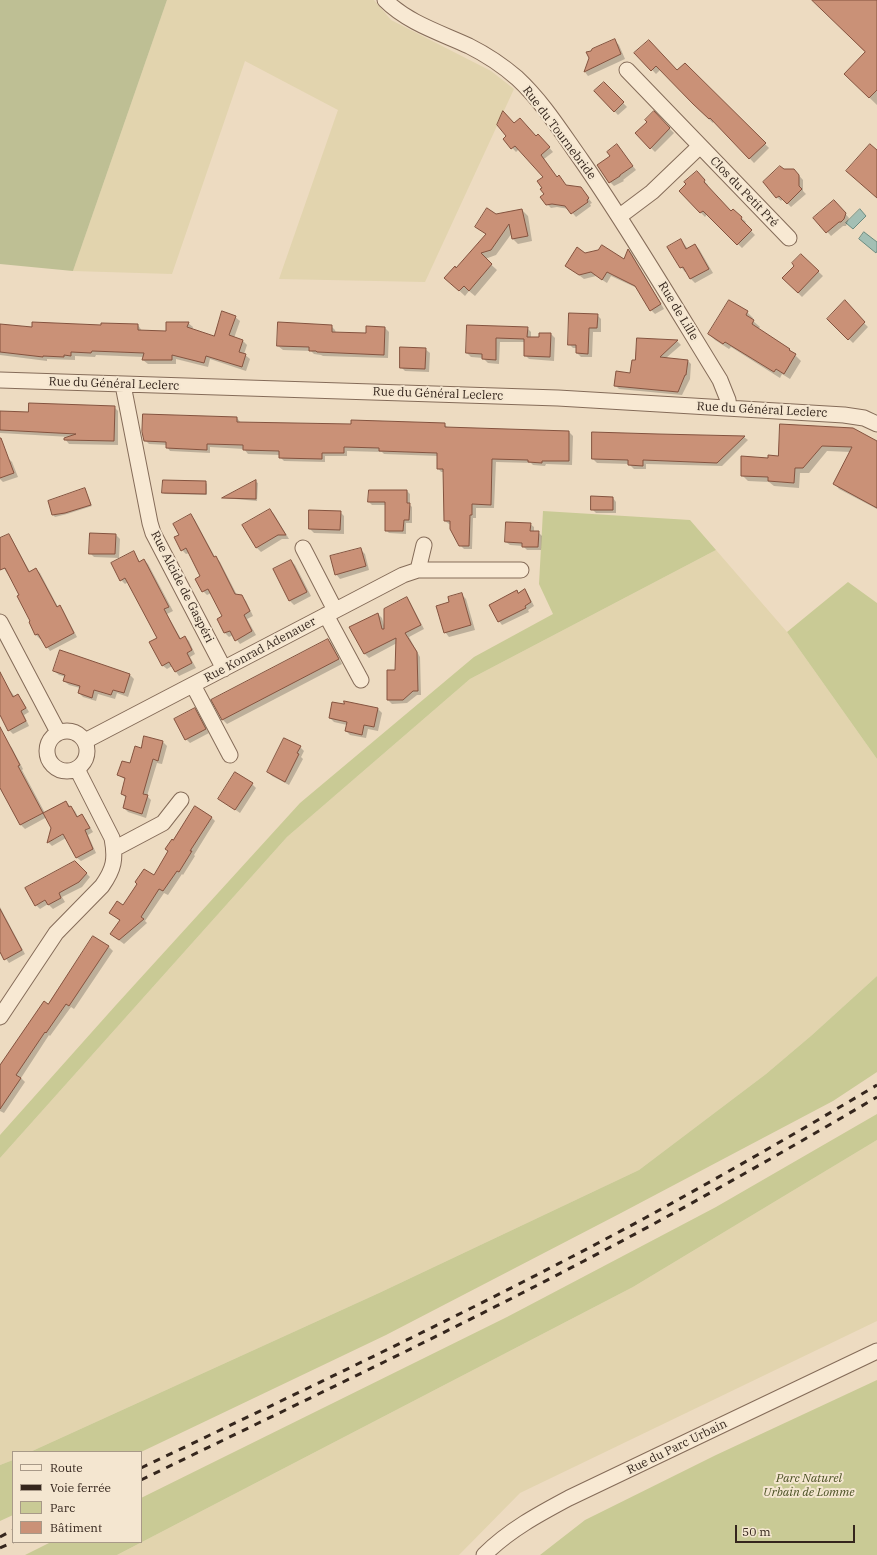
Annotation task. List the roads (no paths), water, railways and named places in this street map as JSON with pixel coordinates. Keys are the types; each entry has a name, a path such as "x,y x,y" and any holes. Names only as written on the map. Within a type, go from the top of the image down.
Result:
{"street":[{"name":"Rue du Tournebride","path":"385,0 397,11 417,23 486,55 506,69 528,89 550,116 620,216"},
{"name":"Clos du Petit Pré","path":"627,70 788,238"},
{"name":"Clos du Petit Pré","path":"620,216 652,192 700,146"},
{"name":"Rue de Lille","path":"620,216 720,380 728,400 729,408"},
{"name":"Rue du Général Leclerc","path":"0,380 550,398 844,415 856,416 876,421"},
{"name":"Rue Alcide de Gaspéri","path":"123,385 153,533 224,668"},
{"path":"418,570 424,545"},
{"name":"Rue Konrad Adenauer","path":"303,548 361,680"},
{"name":"Rue Konrad Adenauer","path":"85,741 403,574 418,570 521,570"},
{"path":"0,622 58,732"},
{"name":"Rue Konrad Adenauer","path":"193,685 230,755"},
{"path":"68,730 73,731 85,741 87,754 85,760 77,769 65,771 54,767 50,763 47,746 49,740 58,732 68,730"},
{"path":"1,1014 56,933 102,886 114,862 114,849 108,827 77,769"},
{"path":"114,849 163,824 181,800"},
{"name":"Rue du Parc Urbain","path":"484,1555 509,1533 569,1498 877,1351"}],"railway":[{"path":"142,1468 394,1346 583,1251 703,1186 877,1085"},
{"path":"142,1480 418,1345 582,1262 731,1181 877,1097"},
{"path":"0,1537 12,1531"},
{"path":"0,1548 12,1542"}],"park label":[{"name":"Parc Naturel Urbain de Lomme","path":"809,1486"}]}
